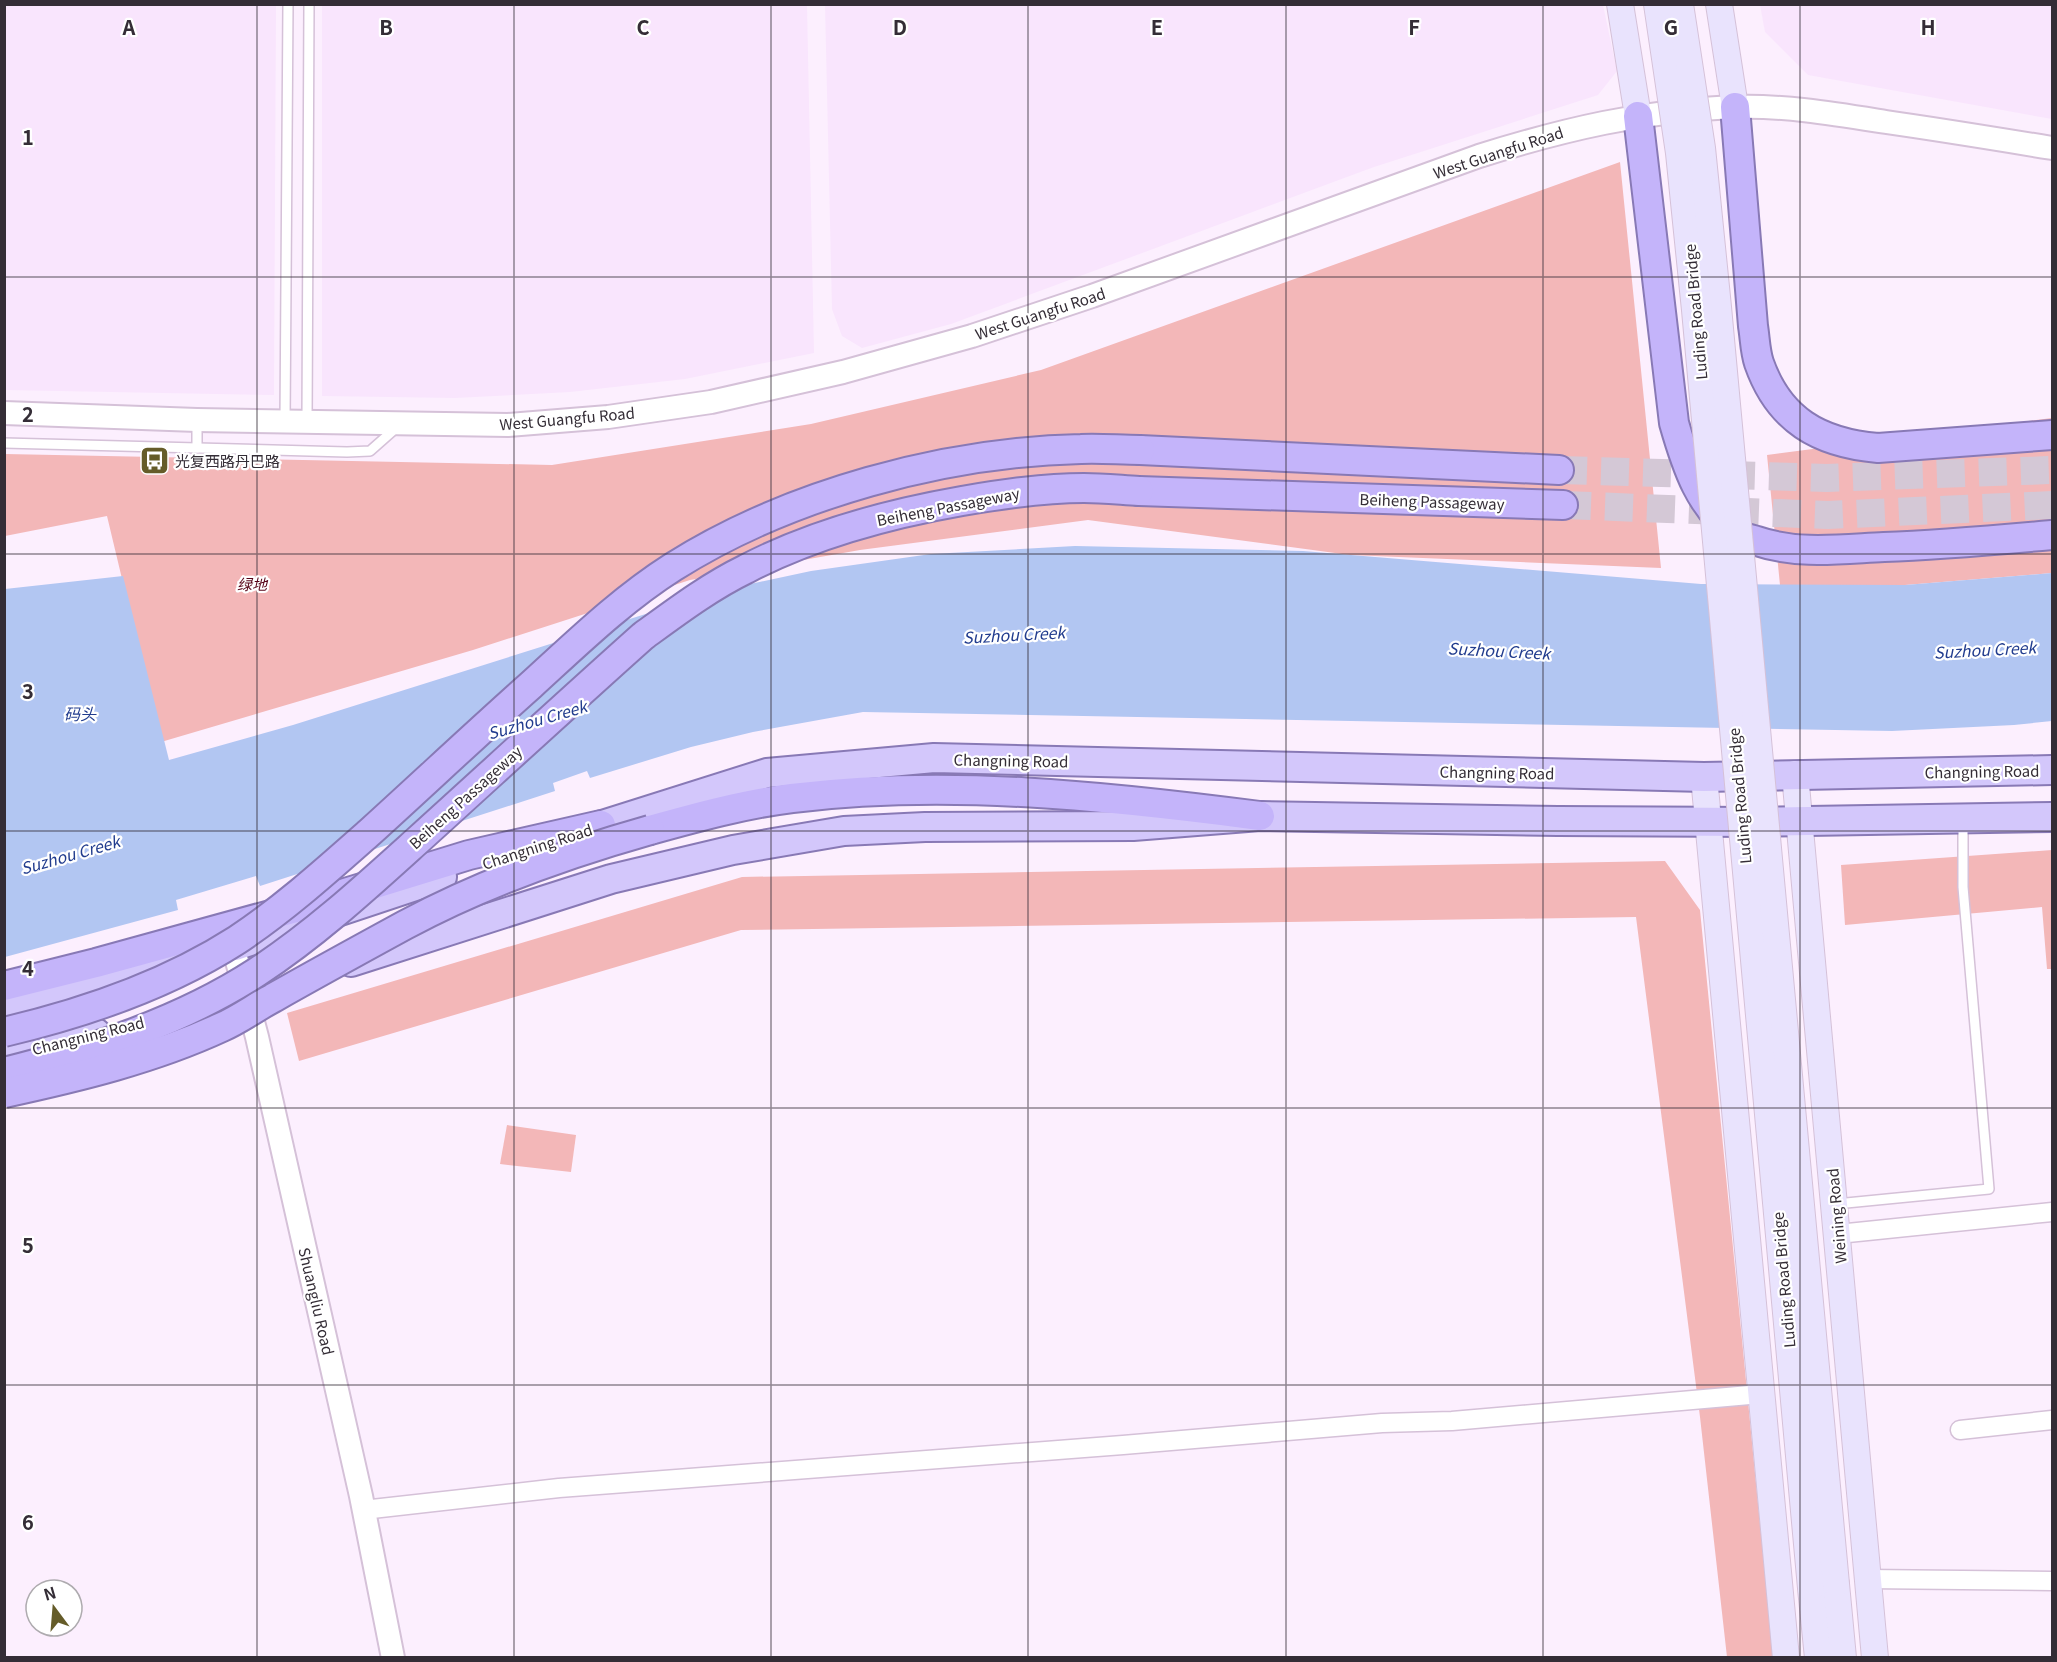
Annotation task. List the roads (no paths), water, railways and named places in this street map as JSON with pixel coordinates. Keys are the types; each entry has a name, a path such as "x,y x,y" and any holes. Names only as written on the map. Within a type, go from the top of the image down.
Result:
{"highway":[{"path":"1735,107 1752,326 1758,361 1775,398 1791,416 1807,428 1830,440 1851,446 1878,448 2052,435"},
{"path":"1638,116 1674,423 1683,455 1696,486 1715,514 1740,535 1767,544 1808,551 1950,544 2052,535"},
{"path":"4,1032 89,1008 140,989 188,967 235,941 283,908 335,863 619,606 671,568 729,534 783,511 881,478 1021,453 1080,449 1559,470"},
{"name":"Beiheng Passageway","path":"4,1072 101,1045 154,1025 205,1002 255,973 306,938 360,892 643,636 692,600 746,568 797,546 890,516 1026,491 1084,488 1563,505"},
{"path":"4,1093 111,1067 168,1049 223,1027 406,924 461,896 585,849 714,813 791,798 873,791 977,791 1100,798 1260,816"},
{"path":"4,986 303,906 469,855 601,825"},
{"path":"4,1025 89,1008"}],"main road":[{"path":"1620,4 1638,116"},
{"name":"Luding Road Bridge","path":"1657,4 1679,153 1823,1586"},
{"name":"Luding Road Bridge","path":"1680,4 1702,148 1717,295 1823,1586"},
{"path":"1719,4 1735,107"},
{"name":"Changning Road","path":"4,1006 233,946 767,773 934,758 1704,777 2052,770"},
{"name":"Weining Road","path":"1795,774 1838,1234 1866,1579 1875,1658"},
{"path":"1704,777 1786,1658"},
{"name":"Changning Road","path":"4,1056 247,997 611,879 733,850 844,831 925,827 1133,826 1260,816 1546,821 1800,821 2052,817"},
{"path":"1818,1658 1823,1586"},
{"path":"1823,1586 1843,1658"}],"street":[{"name":"West Guangfu Road","path":"4,413 197,420 508,425 608,417 711,402 843,372 972,336 1092,296 1501,150 1583,126 1638,116 1735,107 1799,110 2052,148"},
{"name":"Shuangliu Road","path":"233,946 247,997 363,1510 393,1658"},
{"path":"1838,1234 2052,1212"},
{"path":"363,1510 559,1488 1382,1423 1452,1421 1761,1394"},
{"path":"1960,1430 2052,1420"},
{"path":"1866,1579 2052,1581"}],"lane":[{"path":"285,422 288,4"},
{"path":"308,422 309,4"},
{"path":"197,420 197,448"},
{"path":"4,443 370,451 400,424"},
{"path":"1835,1204 1989,1189 1964,887 1963,819"}],"water":[{"path":"1075,546 1303,551 1701,584 1905,585 2052,573 2052,721 1892,731 863,712 753,732 691,747 590,778 587,771 553,783 555,791 260,886 256,876 176,900 178,910 5,957 5,589 123,576 169,760 293,725 722,590 811,571 931,554"}],"tunnel":[{"path":"1559,470 1827,478 2052,470"},
{"path":"1563,505 1828,515 2052,505"}],"place":[{"name":"光复西路丹巴路","path":"154,460"}],"park label":[{"name":"绿地","path":"252,583"}],"water label":[{"name":"Suzhou Creek","path":"1014,634"},
{"name":"Suzhou Creek","path":"1985,649"},
{"name":"Suzhou Creek","path":"1499,650"},
{"name":"码头","path":"80,713"},
{"name":"Suzhou Creek","path":"537,719"},
{"name":"Suzhou Creek","path":"70,854"}]}
